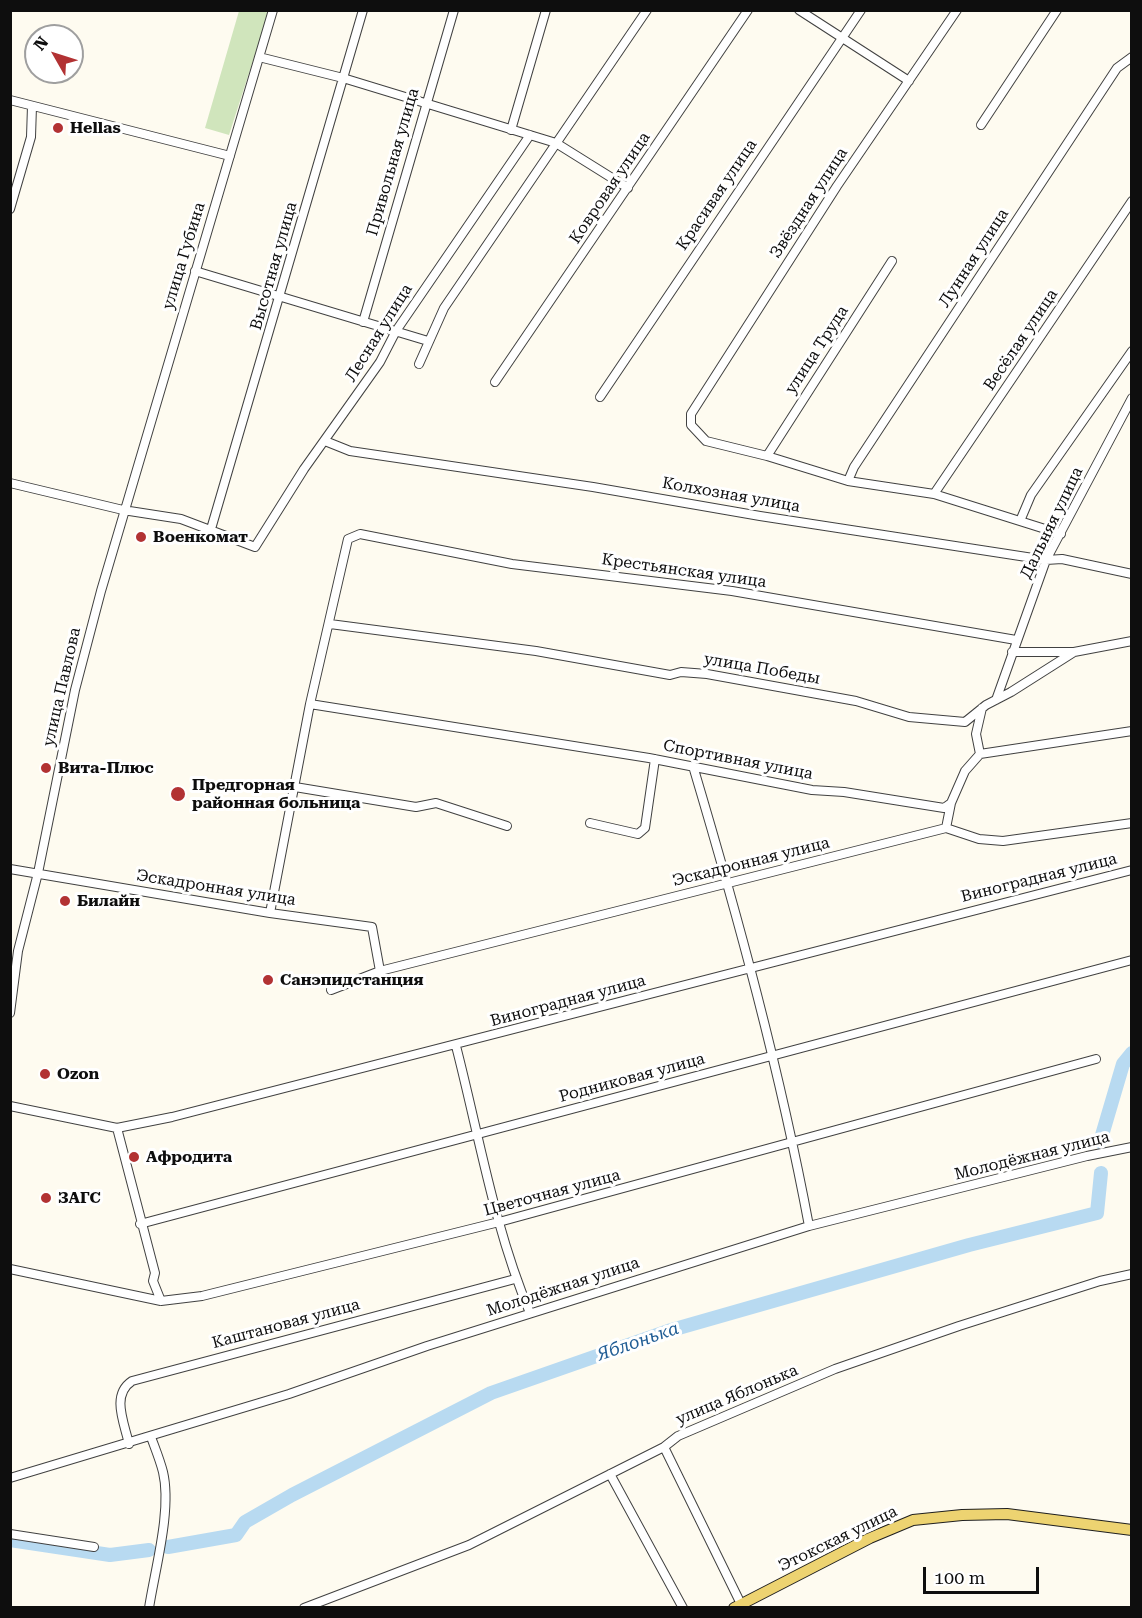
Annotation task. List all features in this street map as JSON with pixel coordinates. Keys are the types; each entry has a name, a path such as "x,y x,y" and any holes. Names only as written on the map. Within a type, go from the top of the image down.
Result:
{"main road":[{"name":"Этокская улица","path":"737,1606 870,1538 913,1520 962,1515 1007,1514 1131,1530"}],"street":[{"name":"улица Губина","path":"123,510 273,10"},
{"name":"Высотная улица","path":"211,528 281,297 363,10"},
{"name":"Привольная улица","path":"363,322 454,10"},
{"path":"511,130 546,10"},
{"path":"419,363 444,308 646,10"},
{"name":"Ковровая улица","path":"495,382 748,10"},
{"path":"799,10 909,81"},
{"name":"Красивая улица","path":"600,397 861,10"},
{"name":"Звёздная улица","path":"766,456 706,441 691,425 691,414 957,10"},
{"path":"981,124 1058,10"},
{"path":"259,57 343,78 425,105 556,143 628,188"},
{"name":"Лунная улица","path":"848,481 854,467 1117,68 1131,57"},
{"path":"10,100 230,156"},
{"path":"10,208 31,137 32,106"},
{"name":"Лесная улица","path":"211,528 255,547 304,469 380,362 396,331 531,135"},
{"name":"Весёлая улица","path":"934,494 1131,201"},
{"name":"улица Труда","path":"766,456 892,261"},
{"path":"195,271 428,341"},
{"path":"1020,521 1031,495 1131,351"},
{"name":"Дальняя улица","path":"996,700 1046,560 1131,398"},
{"name":"Колхозная улица","path":"325,441 350,451 616,490 771,518 1046,560 1062,559 1131,574"},
{"path":"766,456 848,481 934,494 1061,534"},
{"path":"10,483 123,510 181,519 211,528"},
{"name":"улица Павлова","path":"10,1013 18,951 38,873 75,690 123,510"},
{"name":"Крестьянская улица","path":"330,624 348,539 360,534 512,564 732,591 1016,640"},
{"path":"270,913 310,704 330,624"},
{"name":"улица Победы","path":"330,624 536,651 670,675 681,672 707,674 856,701 909,717 965,722 982,708 1074,652 1131,641"},
{"path":"1012,652 1074,652"},
{"name":"Спортивная улица","path":"310,704 655,759 812,790 844,792 944,808 951,803"},
{"path":"980,754 976,734 982,708"},
{"path":"1131,731 980,754 965,771 951,803 946,828 979,839 1003,841 1131,823"},
{"path":"590,823 638,834 645,828 655,759"},
{"path":"693,766 728,884 794,1143 809,1226"},
{"path":"295,787 416,807 436,802 507,826"},
{"name":"Эскадронная улица","path":"331,990 380,971 946,828"},
{"name":"Эскадронная улица","path":"10,869 270,913 372,927 380,971"},
{"name":"Виноградная улица","path":"10,1106 117,1128 172,1117 456,1046 1131,870"},
{"name":"Родниковая улица","path":"140,1224 771,1058 1131,960"},
{"path":"456,1046 499,1222 515,1279 530,1313"},
{"name":"Цветочная улица","path":"10,1269 162,1302 202,1296 499,1222 1096,1059"},
{"path":"117,1128 140,1224 155,1273 153,1281 162,1302"},
{"name":"Молодёжная улица","path":"10,1478 151,1437 530,1313 809,1226 1131,1147"},
{"name":"улица Яблонька","path":"304,1608 469,1545 664,1447 678,1436 835,1369 959,1326 1100,1281 1131,1274"},
{"name":"Каштановая улица","path":"129,1443 119,1398 125,1386 132,1381 515,1279"},
{"path":"150,1608 163,1525 164,1502 163,1474 151,1437"},
{"name":"Этокская улица","path":"664,1447 737,1606"},
{"path":"610,1474 683,1608"},
{"path":"10,1534 94,1546"}],"green space":[{"path":"239,11 269,11 229,135 205,128"}],"waterway":[{"name":"Яблонька","path":"1100,1142 1123,1064 1132,1053"},
{"name":"Яблонька","path":"168,1547 236,1535 245,1522 292,1495 491,1393 668,1331 969,1245 1097,1213 1101,1173"},
{"name":"Яблонька","path":"10,1540 110,1555 149,1550"}],"place":[{"name":"Hellas","path":"58,128"},
{"name":"Военкомат","path":"141,537"},
{"name":"Вита-Плюс","path":"46,768"},
{"name":"Предгорная районная больница","path":"178,794"},
{"name":"Билайн","path":"65,901"},
{"name":"Санэпидстанция","path":"268,980"},
{"name":"Ozon","path":"45,1074"},
{"name":"Афродита","path":"134,1157"},
{"name":"ЗАГС","path":"46,1198"}]}
